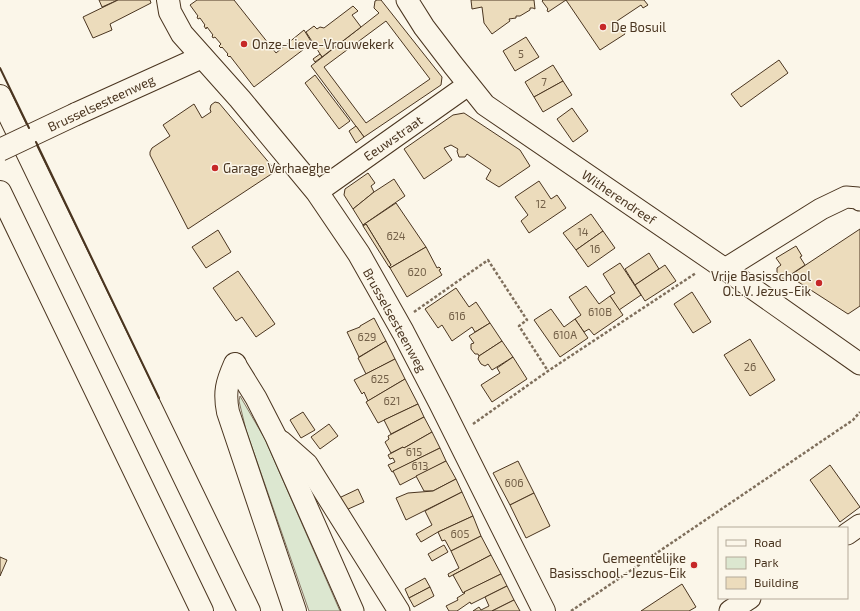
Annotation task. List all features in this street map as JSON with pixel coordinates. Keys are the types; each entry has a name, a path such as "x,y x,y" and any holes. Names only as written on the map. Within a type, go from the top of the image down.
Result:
{"main road":[{"name":"Brusselsesteenweg","path":"168,0 170,12 182,34 240,99 317,192 359,254 398,323 544,611"},
{"name":"Brusselsesteenweg","path":"0,150 202,57"},
{"path":"0,96 249,611"},
{"path":"0,192 202,611"},
{"path":"235,364 229,378 225,397 228,412 295,611"}],"street":[{"name":"Witherendreef","path":"407,0 424,27 485,105 860,364"},
{"name":"Eeuwstraat","path":"317,192 468,85"},
{"path":"720,266 821,209 846,197 858,198 860,200"},
{"path":"235,364 256,398 276,437 353,611"},
{"path":"276,437 307,464 399,611"},
{"path":"848,533 860,526"},
{"path":"730,611 748,599"}],"path":[{"path":"398,323 488,260 527,320 519,326 548,371"},
{"path":"456,436 548,371 720,266"},
{"path":"572,611 847,424 860,412"}],"green space":[{"path":"240,396 265,439 340,611 309,611 246,430 239,401"}],"building":[{"path":"99,0 118,0 102,7"},
{"path":"118,0 150,0 151,3 110,24 112,30 93,38 83,17"},
{"name":"Onze-Lieve-Vrouwekerk","path":"197,0 234,0 276,53 304,30 312,43 254,87 230,56 229,57 222,47 221,48 219,46 221,44 215,37 213,38 213,35 207,27 206,29 200,18 198,19 198,16 190,5"},
{"path":"381,0 442,77 441,85 364,137 311,66 379,13 374,8 375,1","holes":["386,21 430,79 366,123 324,67"]},
{"path":"471,0 534,0 535,9 530,8 530,10 520,16 509,19 510,21 492,34 484,23 482,7 472,9"},
{"path":"566,0 548,12 548,9 542,1"},
{"name":"De Bosuil","path":"566,0 644,0 648,5 643,8 641,5 617,21 625,34 600,50"},
{"path":"353,6 358,11 352,15 361,27 322,57 306,32 314,26 317,29 320,27 324,28"},
{"path":"526,37 539,57 515,71 503,51"},
{"path":"320,54 322,57 315,62 313,59"},
{"path":"779,60 788,73 741,107 731,94"},
{"path":"553,65 563,81 534,97 525,82"},
{"path":"315,75 350,121 339,129 305,83"},
{"path":"563,81 572,95 543,112 534,97"},
{"name":"Garage Verhaeghe","path":"215,102 219,103 276,171 188,229 150,155 150,152 152,148 170,136 163,125 194,104 202,118 211,112 211,105"},
{"path":"572,108 588,131 573,142 557,119"},
{"path":"464,113 520,150 530,166 499,187 486,179 491,170 467,154 465,157 459,157 457,151 458,149 451,145 444,148 452,160 424,179 404,149 453,115"},
{"path":"356,126 364,137 356,143 349,131"},
{"path":"368,173 375,183 371,186 374,192 353,209 344,195 345,189"},
{"path":"394,179 405,196 363,225 353,209 374,192"},
{"path":"539,181 551,199 557,195 566,208 529,233 521,221 528,215 515,197"},
{"path":"396,203 426,247 390,268 389,267 391,265 366,224 363,225"},
{"path":"591,214 603,231 576,250 563,233"},
{"path":"366,224 391,265 389,267 363,226"},
{"name":"Vrije Basisschool O.L.V. Jezus-Eik","path":"860,229 860,306 848,314 789,276"},
{"path":"218,230 231,252 206,268 192,247"},
{"path":"603,231 615,248 588,267 576,250"},
{"path":"796,246 805,265 784,279 780,277 777,272 777,268 781,265 776,258"},
{"path":"426,247 437,268 439,267 441,269 439,270 442,275 407,297 390,268"},
{"path":"649,253 659,269 635,285 625,269"},
{"path":"620,263 641,295 619,310 610,296 615,293 603,274"},
{"path":"665,265 676,281 645,301 635,285"},
{"path":"238,271 275,324 256,337 242,317 236,321 213,288"},
{"path":"586,286 599,304 610,296 623,315 594,335 589,329 584,332 575,319 581,315 569,297"},
{"path":"456,288 469,307 476,302 490,323 475,332 472,327 452,341 442,325 438,328 425,309"},
{"path":"692,292 711,322 693,333 674,304"},
{"path":"551,309 564,327 575,319 588,338 560,357 534,320"},
{"path":"374,318 386,341 359,357 347,332 360,327"},
{"path":"490,323 502,341 479,356 471,349 471,344 474,343 469,336"},
{"path":"750,339 775,380 750,396 724,355"},
{"path":"386,341 395,359 366,374 358,358"},
{"path":"502,341 513,357 492,370 488,364 485,366 481,364 478,359 479,356"},
{"path":"513,357 527,379 492,402 481,385 500,373 497,368"},
{"path":"395,359 405,379 368,401 364,392 362,394 354,380"},
{"path":"405,379 418,404 378,423 366,402"},
{"path":"418,404 424,417 391,434 384,420"},
{"path":"303,412 315,430 301,438 290,420"},
{"path":"424,417 432,432 404,448 403,447 391,453 385,442 389,439 388,436"},
{"path":"329,424 338,436 320,449 311,437"},
{"path":"432,432 440,448 392,472 388,465 395,462 393,458 390,459 388,455 403,447 404,448"},
{"path":"440,448 446,461 400,485 393,471"},
{"path":"446,461 456,479 433,491 424,491 416,476"},
{"path":"518,461 534,493 510,505 493,473"},
{"path":"830,465 860,507 840,522 810,480"},
{"path":"456,479 462,492 406,520 396,498 408,493 433,491"},
{"path":"358,489 364,502 346,510 339,498"},
{"path":"462,492 473,516 438,532 421,542 416,534 432,525 425,511"},
{"path":"534,493 550,526 526,538 510,505"},
{"path":"473,516 481,536 451,551 445,540 442,541 438,532"},
{"path":"481,536 491,555 449,577 448,574 459,568 451,551"},
{"path":"444,545 448,552 432,561 428,554"},
{"path":"491,555 501,574 463,593 453,575"},
{"path":"0,557 7,560 0,576"},
{"path":"501,574 507,586 471,604 470,602 457,611 449,611 446,606 458,600 457,598 465,593 464,592"},
{"path":"425,578 430,587 409,598 405,589"},
{"path":"682,584 696,607 689,611 641,611"},
{"path":"507,586 514,600 492,611 473,611 479,607 481,610 489,606 485,597"},
{"path":"430,587 434,596 414,607 409,598"},
{"path":"514,600 520,611 492,611"}],"wall":[{"path":"0,68 29,128"},
{"path":"36,142 159,398"}],"place":[{"name":"De Bosuil","path":"603,27"},
{"name":"Onze-Lieve-Vrouwekerk","path":"244,44"},
{"name":"Garage Verhaeghe","path":"215,168"},
{"name":"Vrije Basisschool O.L.V. Jezus-Eik","path":"819,283"},
{"name":"Gemeentelijke Basisschool - Jezus-Eik","path":"694,565"}]}
